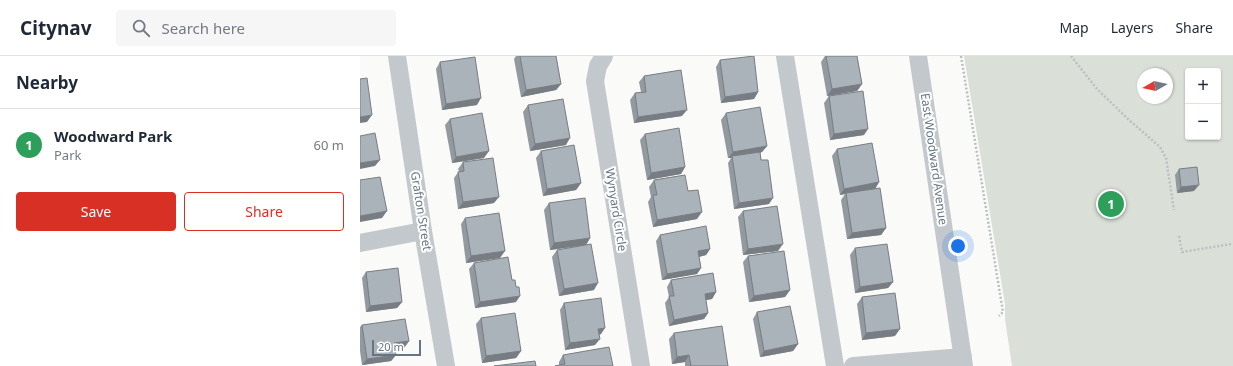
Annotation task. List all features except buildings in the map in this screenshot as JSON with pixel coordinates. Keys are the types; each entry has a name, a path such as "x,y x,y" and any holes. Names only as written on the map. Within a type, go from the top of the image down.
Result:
{"street":[{"name":"Grafton Street","path":"397,56 423,231 446,366"},
{"name":"Wynyard Circle","path":"604,56 598,66 596,81 641,366"},
{"path":"785,56 834,366"},
{"name":"East Woodward Avenue","path":"918,56 965,363"},
{"path":"360,243 423,231"},
{"path":"853,366 965,363"}],"path":[{"path":"961,56 1003,312 999,316"},
{"path":"1072,56 1097,89 1128,119 1160,146 1166,158 1174,210"},
{"path":"1179,236 1182,252 1231,244"}],"shaded area":[{"path":"964,56 1233,56 1233,366 1012,366 1005,319 1005,304"}],"place":[{"name":"Woodward Park","path":"1111,204"}]}
